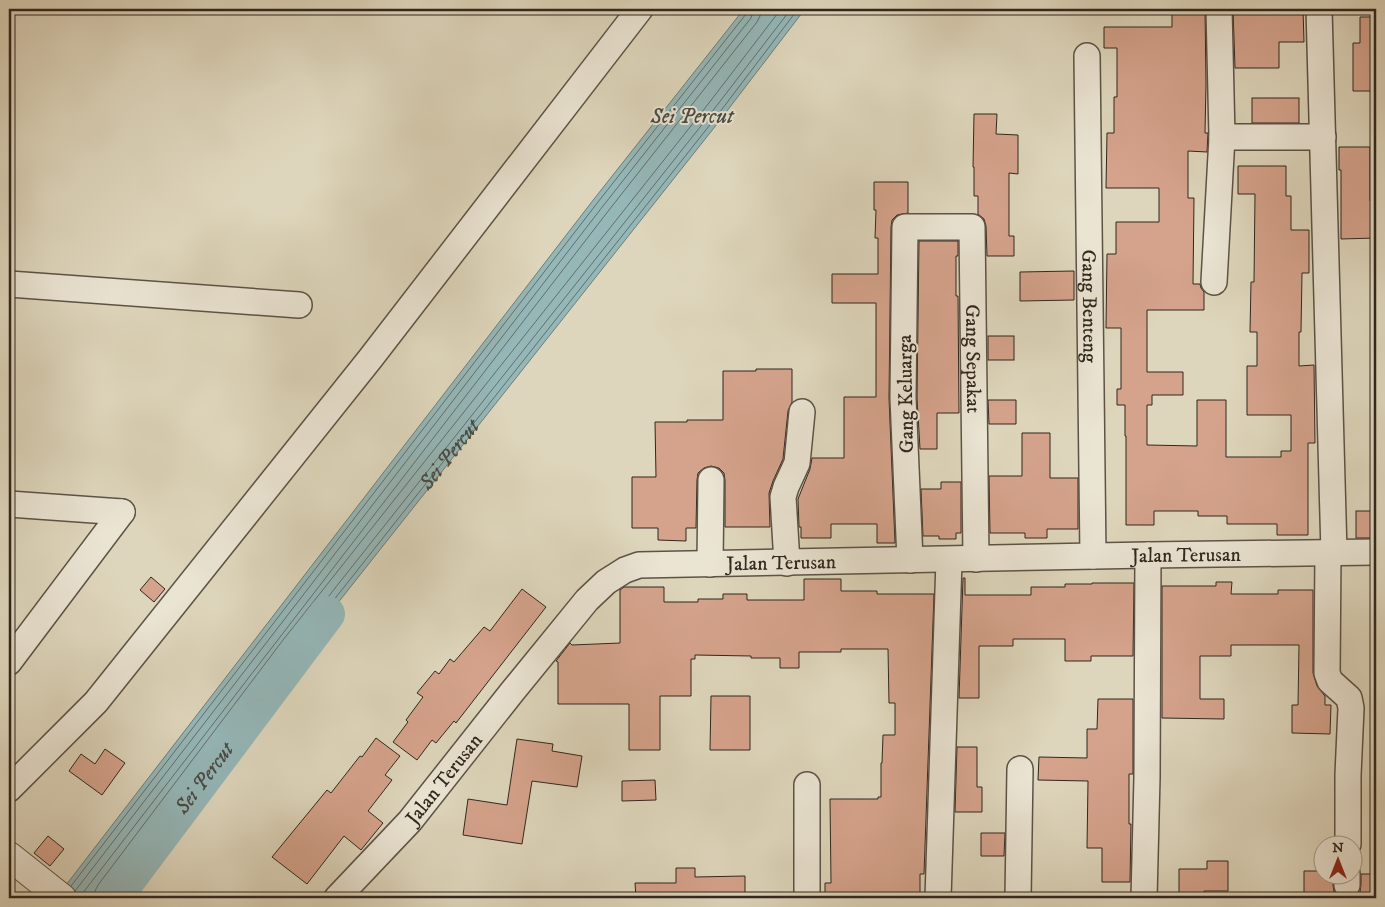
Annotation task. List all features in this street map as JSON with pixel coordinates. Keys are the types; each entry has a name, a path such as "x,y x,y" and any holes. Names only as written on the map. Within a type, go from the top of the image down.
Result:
{"street":[{"path":"9,789 102,694 370,359 640,9"},
{"path":"1214,282 1222,137 1219,9"},
{"path":"1319,9 1331,553 1326,673 1330,681 1349,698 1351,708 1348,834"},
{"name":"Gang Benteng","path":"1087,56 1093,556"},
{"path":"1222,137 1323,138"},
{"name":"Gang Sepakat","path":"905,227 972,227 976,559"},
{"name":"Gang Keluarga","path":"905,227 903,398 910,560"},
{"path":"9,284 299,305"},
{"path":"787,562 783,497 797,463 802,412"},
{"path":"710,564 711,480"},
{"path":"9,504 122,512 9,662"},
{"name":"Jalan Terusan","path":"337,898 410,821 588,600 606,582 625,570 639,565 1376,552"},
{"path":"1144,898 1147,777 1148,555"},
{"path":"938,898 949,560"},
{"path":"1018,898 1020,769"},
{"path":"807,785 807,898"},
{"path":"9,856 62,898"}],"water":[{"name":"Sei Percut","path":"744,9 805,9 717,124 299,652 111,898 56,898 594,199"}],"building":[{"path":"1172,9 1205,9 1205,133 1208,133 1207,152 1188,151 1188,198 1194,198 1193,284 1200,284 1204,292 1204,310 1147,310 1147,372 1183,372 1183,395 1152,395 1152,405 1147,405 1147,445 1197,446 1197,400 1226,400 1226,457 1281,457 1281,451 1291,451 1291,415 1247,415 1247,366 1257,366 1257,332 1250,332 1251,282 1254,282 1255,194 1238,194 1238,166 1286,166 1286,196 1291,196 1291,230 1309,230 1309,273 1302,273 1301,332 1299,332 1299,366 1314,365 1315,443 1308,443 1308,535 1277,535 1277,524 1227,524 1227,516 1198,516 1198,511 1154,511 1154,525 1126,525 1125,405 1117,405 1117,389 1121,389 1121,328 1106,328 1107,254 1116,254 1116,222 1159,222 1159,188 1106,188 1107,133 1114,133 1114,97 1117,97 1117,48 1104,48 1104,27 1172,27"},
{"path":"1233,9 1303,9 1304,42 1279,42 1279,68 1235,68"},
{"path":"1360,17 1376,17 1376,91 1353,91 1353,43 1360,43"},
{"path":"1252,98 1299,98 1299,123 1252,123"},
{"path":"974,114 997,114 996,134 1018,135 1018,174 1009,173 1009,236 1014,236 1014,256 987,256 986,226 984,219 978,214 978,196 974,196"},
{"path":"1339,147 1370,147 1370,201 1376,201 1376,238 1341,239"},
{"path":"874,182 908,182 908,213 897,215 892,220 891,227 889,398 895,543 877,543 877,524 831,524 831,538 801,538 798,499 810,469 812,458 844,458 844,397 876,397 876,303 832,303 832,274 878,274 878,238 875,238"},
{"path":"919,241 958,241 956,296 958,296 959,413 937,413 937,449 920,449 917,398"},
{"path":"1074,271 1074,300 1020,301 1020,272"},
{"path":"988,336 1014,336 1014,360 988,360"},
{"path":"756,369 792,369 792,402 788,411 783,459 769,493 770,527 725,527 724,473 719,468 711,466 704,468 698,473 696,528 686,528 686,541 658,540 658,528 632,528 632,477 656,477 655,422 723,420 723,371 756,371"},
{"path":"988,400 1016,400 1016,424 989,424"},
{"path":"1022,433 1050,433 1050,478 1078,478 1078,529 1047,529 1047,538 1025,538 1025,533 990,533 989,476 1022,476"},
{"path":"941,482 961,482 961,533 956,533 956,539 939,539 939,536 923,536 921,489 941,489"},
{"path":"1356,511 1376,511 1376,538 1356,538"},
{"path":"151,577 165,589 154,602 140,590"},
{"path":"963,578 965,578 965,595 1031,595 1031,587 1065,587 1065,584 1134,583 1133,656 1091,656 1091,661 1065,661 1065,639 1013,639 1013,646 979,646 979,698 959,698"},
{"path":"804,579 841,579 841,591 877,591 877,594 934,594 924,874 920,874 920,898 825,898 825,883 831,883 830,799 878,799 878,797 881,797 883,735 895,735 895,703 889,703 888,649 841,649 841,652 799,652 799,668 780,668 780,658 695,655 695,659 691,659 691,696 660,696 660,750 629,750 629,704 558,704 558,662 556,661 570,643 572,645 620,643 620,590 624,587 664,587 664,602 698,602 698,599 723,599 723,594 747,594 747,600 804,600"},
{"path":"1216,582 1232,582 1231,594 1278,594 1278,590 1313,590 1313,673 1317,686 1325,696 1325,705 1331,705 1330,734 1292,733 1292,705 1298,705 1299,645 1231,645 1231,656 1200,656 1200,699 1224,699 1224,719 1162,718 1162,586 1216,586"},
{"path":"522,589 546,607 456,723 454,721 436,743 432,740 417,760 393,742 423,697 417,693 435,671 439,674 450,659 454,662 484,627 490,631"},
{"path":"711,696 750,696 750,750 710,750"},
{"path":"1098,699 1133,699 1133,774 1129,774 1129,824 1131,824 1130,882 1102,882 1102,848 1087,848 1088,781 1038,780 1039,757 1087,758 1087,729 1097,729"},
{"path":"376,738 400,756 385,775 392,780 368,811 383,823 361,850 344,836 307,884 272,857 327,790 331,793"},
{"path":"517,739 553,744 552,751 582,756 577,787 532,781 522,844 463,835 468,799 507,805"},
{"path":"957,747 977,747 977,787 982,787 982,812 955,812"},
{"path":"105,749 125,763 102,795 69,771 81,754 95,764"},
{"path":"655,780 656,800 622,801 622,781"},
{"path":"981,833 1005,833 1004,856 981,856"},
{"path":"48,836 64,849 50,866 34,853"},
{"path":"1207,861 1228,861 1228,891 1204,891 1204,897 1179,897 1179,869 1207,869"},
{"path":"676,868 695,868 695,877 745,876 745,898 636,898 635,883 676,883"},
{"path":"1304,871 1312,871 1312,884 1333,884 1334,892 1343,898 1304,898"},
{"path":"1362,874 1376,874 1376,898 1351,898 1360,892"}],"waterway":[{"name":"Sei Percut","path":"114,898 327,614"}]}
